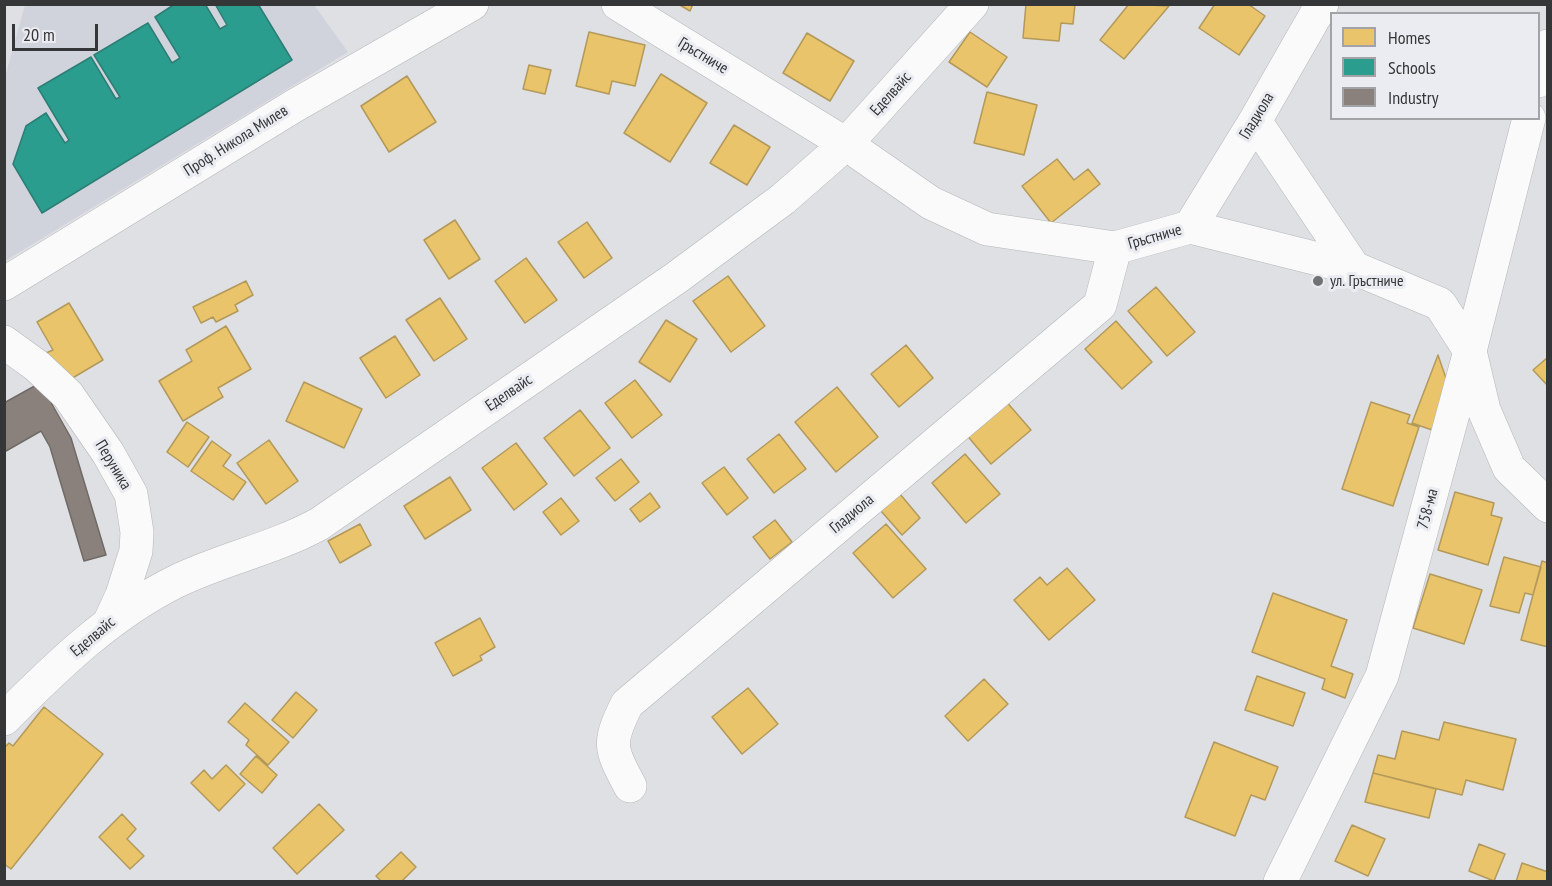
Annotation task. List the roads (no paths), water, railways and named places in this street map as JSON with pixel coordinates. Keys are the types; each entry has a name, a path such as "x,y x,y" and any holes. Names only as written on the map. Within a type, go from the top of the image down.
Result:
{"street":[{"name":"Проф. Никола Милев","path":"4,284 294,106 472,4"},
{"name":"Гръстниче","path":"618,4 846,144 931,203 987,229 1115,248 1190,227 1354,268 1440,304 1470,351 1484,410 1509,468 1548,506"},
{"name":"Еделвайс","path":"4,719 37,686 110,621 175,582 295,537 319,524 676,278 783,199 846,144 972,4"},
{"name":"Гладиола","path":"1190,227 1255,121 1322,4"},
{"path":"1540,77 1548,46"},
{"name":"758-ма","path":"1280,882 1382,676 1470,351 1528,120"},
{"path":"1255,121 1354,268"},
{"name":"Гладиола","path":"630,786 613,753 614,729 627,704 1100,305 1115,248"},
{"name":"Перуника","path":"4,342 44,372 68,395 108,453 131,494 137,532 135,551 123,595 110,621"}],"place":[{"name":"ул. Гръстниче","path":"1318,281"}]}
